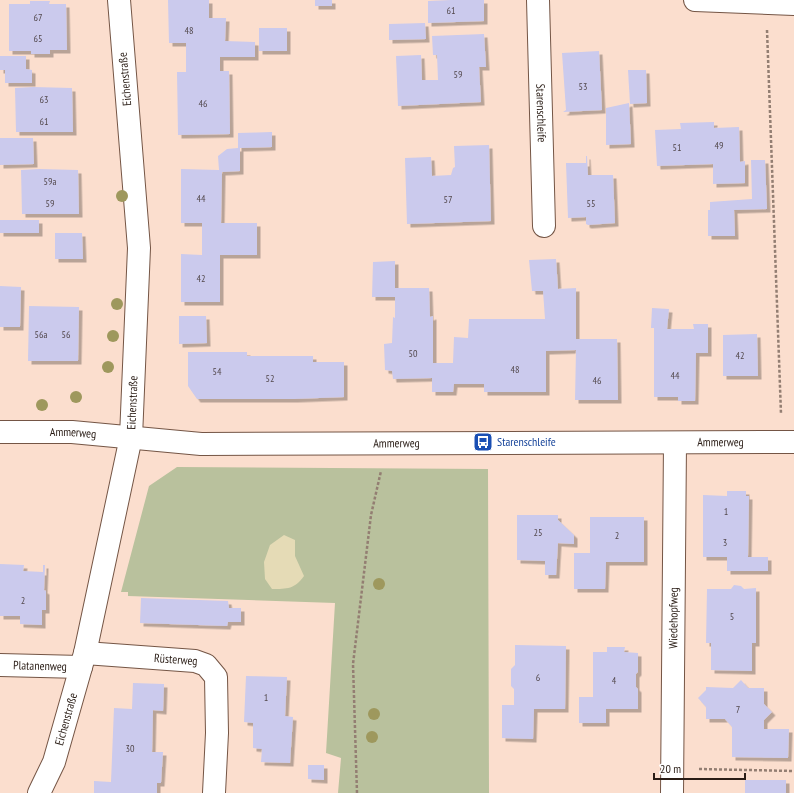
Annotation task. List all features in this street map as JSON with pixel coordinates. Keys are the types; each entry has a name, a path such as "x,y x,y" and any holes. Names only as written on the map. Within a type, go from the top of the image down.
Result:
{"street":[{"name":"Eichenstraße","path":"39,793 54,762 83,660 131,437 139,248 119,0"},
{"name":"Starenschleife","path":"538,0 544,226"},
{"path":"695,0 794,4"},
{"name":"Ammerweg","path":"0,432 72,432 201,444 386,442 788,442"},
{"name":"Wiedehopfweg","path":"672,793 675,442"},
{"name":"Platanenweg","path":"0,665 83,660"},
{"name":"Rüsterweg","path":"83,660 195,661 206,665 216,677 217,733 214,793"}],"path":[{"path":"766,3 788,442"},
{"path":"356,793 353,664 371,515 386,442"},
{"path":"672,769 794,771"}],"green space":[{"path":"177,467 488,469 489,793 338,793 341,758 326,753 335,603 128,596 128,592 121,592 149,486"}],"sand":[{"path":"284,535 295,540 295,556 304,576 294,586 282,589 272,589 265,579 264,562 270,545"}],"building":[{"path":"168,0 209,0 209,18 226,18 225,41 255,42 255,57 220,57 220,71 229,71 230,134 178,135 177,72 186,72 186,43 169,43"},
{"path":"315,0 332,0 332,6 315,6"},
{"path":"484,0 484,21 428,23 428,1"},
{"path":"30,1 50,1 49,4 66,4 67,50 50,50 50,54 31,54 31,51 9,51 9,4 30,4"},
{"path":"425,23 426,39 389,40 389,24"},
{"path":"259,28 287,28 287,51 259,51"},
{"path":"484,34 486,67 479,67 481,102 398,106 396,56 421,55 422,80 438,80 437,55 433,55 432,36"},
{"path":"599,51 602,110 563,112 566,110 562,53"},
{"path":"0,56 26,56 26,69 32,70 32,83 5,83 5,70 0,70"},
{"path":"628,70 646,70 647,103 630,104"},
{"path":"15,88 72,88 73,132 16,132"},
{"path":"629,103 631,144 606,145 606,108"},
{"path":"714,122 714,128 739,127 740,162 745,161 745,183 713,184 713,164 657,166 655,130 681,129 680,123"},
{"path":"272,132 272,147 240,148 240,171 222,172 221,223 257,223 257,255 220,255 220,302 181,302 181,254 202,255 202,223 181,223 181,169 219,170 218,156 227,149 238,148 238,133"},
{"path":"0,138 33,138 34,164 0,165"},
{"path":"489,145 491,221 407,224 405,158 431,157 432,176 451,175 453,168 455,167 454,146"},
{"path":"586,156 588,175 613,175 615,223 588,225 586,224 586,217 568,218 566,163 586,163"},
{"path":"751,160 765,160 767,209 734,210 735,236 708,236 708,210 710,210 710,202 752,199"},
{"path":"21,170 78,170 79,214 22,214"},
{"path":"0,220 39,220 39,233 0,233"},
{"path":"55,233 82,233 83,259 55,259"},
{"path":"556,259 558,289 576,288 576,339 617,339 618,400 575,400 576,350 546,351 546,392 484,392 484,384 454,384 453,392 432,392 432,378 393,379 392,371 385,370 384,344 392,343 393,317 395,318 395,297 372,297 373,262 395,261 395,288 429,288 430,317 433,316 433,363 453,363 454,337 468,338 469,319 545,319 543,291 532,291 529,260"},
{"path":"0,286 21,287 20,327 0,327"},
{"path":"29,306 79,307 78,361 28,361"},
{"path":"652,308 669,309 667,329 694,329 693,324 708,324 708,353 696,353 695,401 678,401 678,397 654,397 654,328 651,328"},
{"path":"179,316 206,316 207,343 179,344"},
{"path":"757,334 758,376 723,376 723,335"},
{"path":"188,352 247,352 247,356 313,356 313,362 344,362 344,397 294,399 197,399 188,386"},
{"path":"727,491 746,491 746,496 749,496 748,557 768,557 768,571 727,571 727,557 703,557 703,495 727,496"},
{"path":"517,515 558,515 558,520 574,535 574,544 558,543 556,575 545,575 545,561 517,560"},
{"path":"590,517 644,517 644,562 606,562 605,589 574,589 574,553 590,553"},
{"path":"0,564 24,565 23,571 43,572 43,565 45,565 44,590 46,591 46,610 42,610 42,625 20,624 20,616 0,616"},
{"path":"734,585 741,586 744,589 756,588 756,643 752,643 752,671 711,670 711,643 706,643 707,589 731,589"},
{"path":"141,598 228,601 229,608 241,608 241,622 228,622 227,626 140,623"},
{"path":"515,645 566,646 565,709 534,709 533,739 502,738 502,705 514,705 514,689 511,686 511,669 515,665"},
{"path":"607,647 625,647 624,652 638,653 636,687 638,689 638,709 606,709 606,723 579,723 579,697 593,697 593,652 607,652"},
{"path":"246,676 287,677 285,716 293,717 290,763 261,762 262,749 253,748 253,723 244,722"},
{"path":"741,680 748,688 764,688 764,704 772,712 764,720 764,729 789,729 788,758 732,757 732,727 725,719 706,719 706,707 698,698 706,690 706,687 733,688"},
{"path":"133,683 164,684 163,711 153,710 152,752 163,752 161,783 157,783 157,793 94,793 94,781 111,782 114,708 132,709"},
{"path":"308,765 324,765 324,780 308,779"},
{"path":"745,780 786,780 786,793 745,793"}],"place":[{"name":"Starenschleife","path":"483,442"}]}
